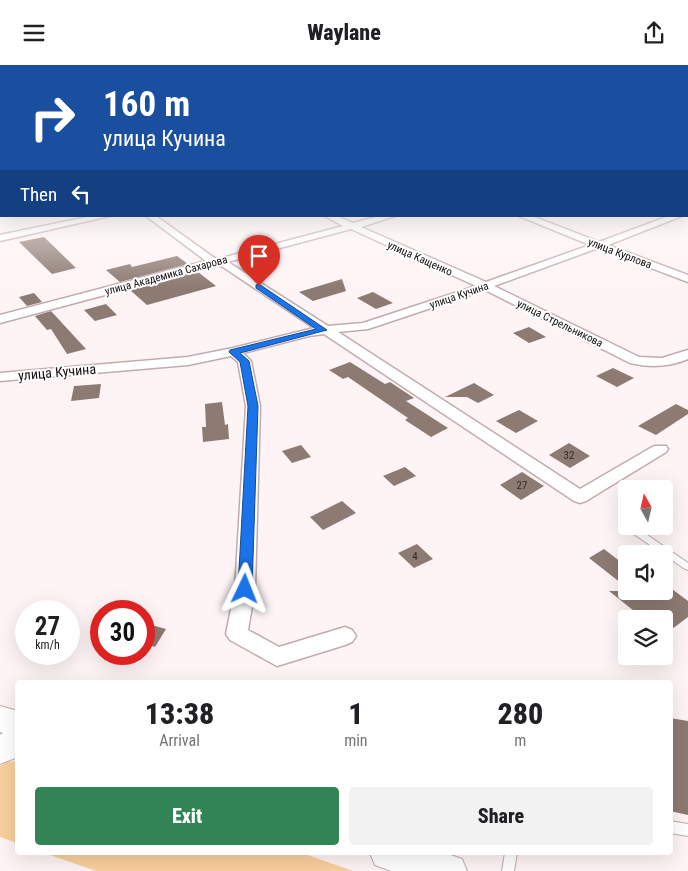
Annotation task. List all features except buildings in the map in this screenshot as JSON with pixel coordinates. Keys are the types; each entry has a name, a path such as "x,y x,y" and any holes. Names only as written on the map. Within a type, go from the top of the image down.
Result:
{"street":[{"path":"0,239 101,217"},
{"path":"151,217 209,259 227,265 323,330 580,497 660,449"},
{"name":"улица Кащенко","path":"330,217 485,287"},
{"name":"улица Академика Сахарова","path":"0,319 387,217"},
{"name":"улица Курлова","path":"527,217 688,279"},
{"name":"улица Кучина","path":"0,377 188,361 234,352 323,330 364,326 485,287 675,217"},
{"name":"улица Стрельникова","path":"485,287 635,360 659,363 675,360 688,354"},
{"path":"234,352 244,361 253,406 245,589 237,634 277,657 345,636"},
{"path":"0,719 15,724"},
{"path":"0,750 15,742"},
{"path":"394,855 450,871"}],"lane":[{"path":"641,535 688,567"},
{"path":"673,828 688,830"},
{"path":"508,871 511,855"}],"shaded area":[{"path":"15,761 15,842 0,837 0,766 7,762"},
{"path":"50,855 308,855 353,871 96,871"}],"route":[{"path":"245,589 253,406 244,361 234,352 308,332 323,330 259,286"}]}
